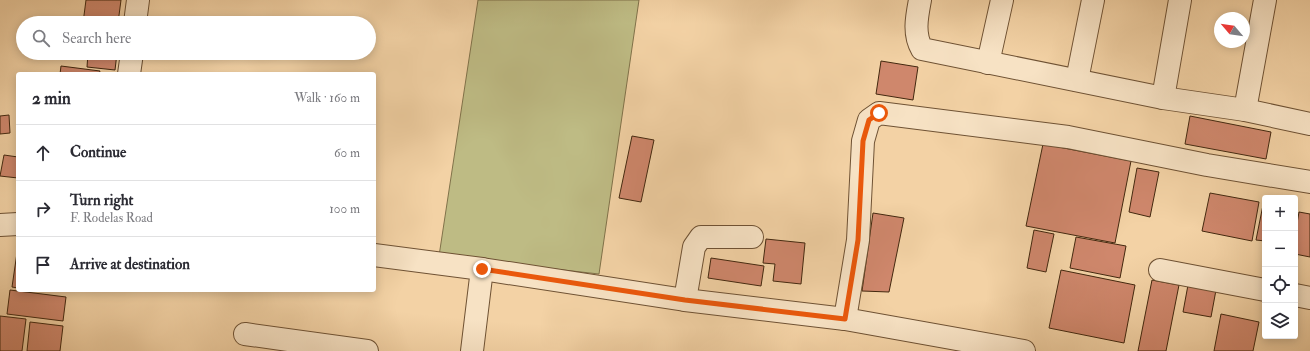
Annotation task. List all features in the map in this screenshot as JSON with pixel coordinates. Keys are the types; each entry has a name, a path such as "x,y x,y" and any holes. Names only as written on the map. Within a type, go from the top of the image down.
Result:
{"street":[{"path":"136,16 138,0"},
{"path":"920,0 917,17 917,41 922,49 988,64 1077,80 1163,98 1245,110 1310,124"},
{"path":"988,64 1002,0"},
{"path":"1077,80 1093,0"},
{"path":"1163,98 1180,0"},
{"path":"1245,110 1265,0"},
{"path":"129,72 131,60"},
{"path":"845,319 858,233 863,141 869,120 879,113 1068,137 1207,165 1310,182"},
{"path":"0,225 16,224"},
{"path":"685,300 694,247 701,237 752,237"},
{"path":"376,255 482,269 685,300 845,319 1024,351"},
{"path":"472,351 482,269"},
{"path":"1160,270 1262,289"},
{"path":"1298,296 1310,298"},
{"path":"245,334 367,351"}],"shaded area":[{"path":"478,0 639,0 599,274 439,256"}],"building":[{"path":"86,0 121,0 119,16 84,16"},
{"path":"88,60 116,60 115,70 87,67"},
{"path":"881,61 918,67 913,100 876,94"},
{"path":"61,66 100,71 100,72 60,72"},
{"path":"9,115 10,133 0,134 0,116"},
{"path":"1190,116 1271,132 1266,159 1185,144"},
{"path":"632,136 654,140 641,202 619,198"},
{"path":"1043,144 1131,161 1115,243 1026,226"},
{"path":"4,155 16,157 16,178 0,176"},
{"path":"1137,168 1159,172 1150,217 1129,212"},
{"path":"1210,193 1259,202 1252,241 1202,231"},
{"path":"1262,210 1262,241 1256,240"},
{"path":"1299,212 1310,214 1310,257 1298,255"},
{"path":"873,213 904,218 889,292 862,291"},
{"path":"1034,230 1054,234 1046,272 1027,268"},
{"path":"1076,237 1126,246 1120,278 1070,268"},
{"path":"766,239 805,243 801,284 773,281 775,264 763,263"},
{"path":"711,258 764,266 761,286 708,278"},
{"path":"16,260 16,288 12,287"},
{"path":"1061,270 1135,285 1124,343 1049,328"},
{"path":"1152,280 1179,285 1166,351 1138,351"},
{"path":"1188,285 1216,290 1211,317 1183,312"},
{"path":"10,290 16,292 66,297 63,321 7,314"},
{"path":"1221,314 1259,322 1253,351 1214,351"},
{"path":"0,316 26,319 22,351 0,351"},
{"path":"30,322 63,326 60,351 27,351"}],"route":[{"path":"482,269 685,300 845,319 858,240 863,141 869,120 879,113"}]}
